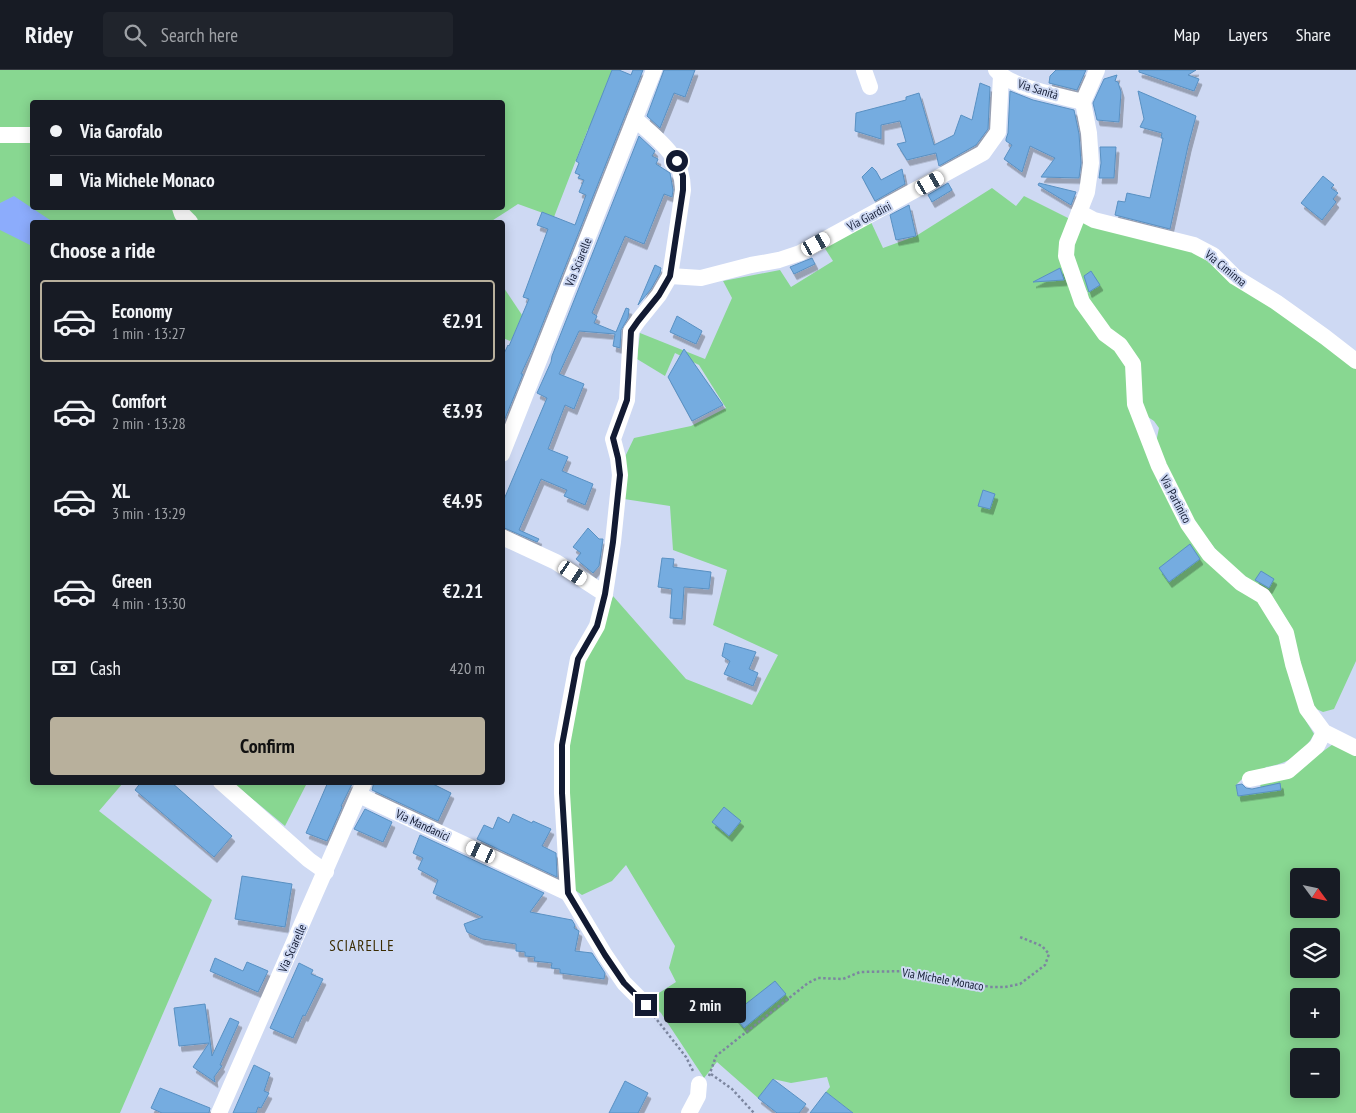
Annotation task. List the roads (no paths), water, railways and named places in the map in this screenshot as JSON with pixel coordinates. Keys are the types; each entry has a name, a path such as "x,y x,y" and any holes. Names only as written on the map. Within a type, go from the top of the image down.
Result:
{"street":[{"name":"Via Sciarelle","path":"505,446 654,70"},
{"path":"864,70 870,88"},
{"name":"Via Sanità","path":"998,73 1019,84 1083,102"},
{"name":"Via Giardini","path":"670,276 701,278 779,260 800,253 983,153 998,132 998,73"},
{"path":"1083,102 1095,74"},
{"name":"Via Partinico","path":"1083,102 1091,163 1086,192 1067,243 1066,256 1082,302 1105,334 1120,346 1133,364 1135,404 1158,466 1188,524 1209,554 1241,583 1263,596 1286,633 1293,664 1307,709 1324,732 1356,748"},
{"path":"635,119 677,161 683,176 683,190 670,276 659,295 631,331 627,400 613,438 620,475 613,542 605,594 597,626 578,659 562,745 562,793 568,893 624,983 646,1005"},
{"path":"0,135 30,135"},
{"path":"181,210 188,220"},
{"name":"Via Ciminna","path":"1079,212 1094,220 1194,245 1205,250 1213,255 1235,277 1297,317 1356,362"},
{"path":"505,538 556,562 605,594"},
{"path":"1250,778 1288,770 1317,746 1324,732"},
{"path":"224,785 309,860 326,872"},
{"name":"Via Sciarelle","path":"219,1113 361,789"},
{"name":"Via Mandanici","path":"361,789 568,893"},
{"path":"689,1113 705,1079"}],"water":[{"path":"14,196 30,207 30,210 35,210 50,220 30,220 30,245 0,230 0,203"}],"district":[{"name":"SCIARELLE","path":"362,945"}]}
